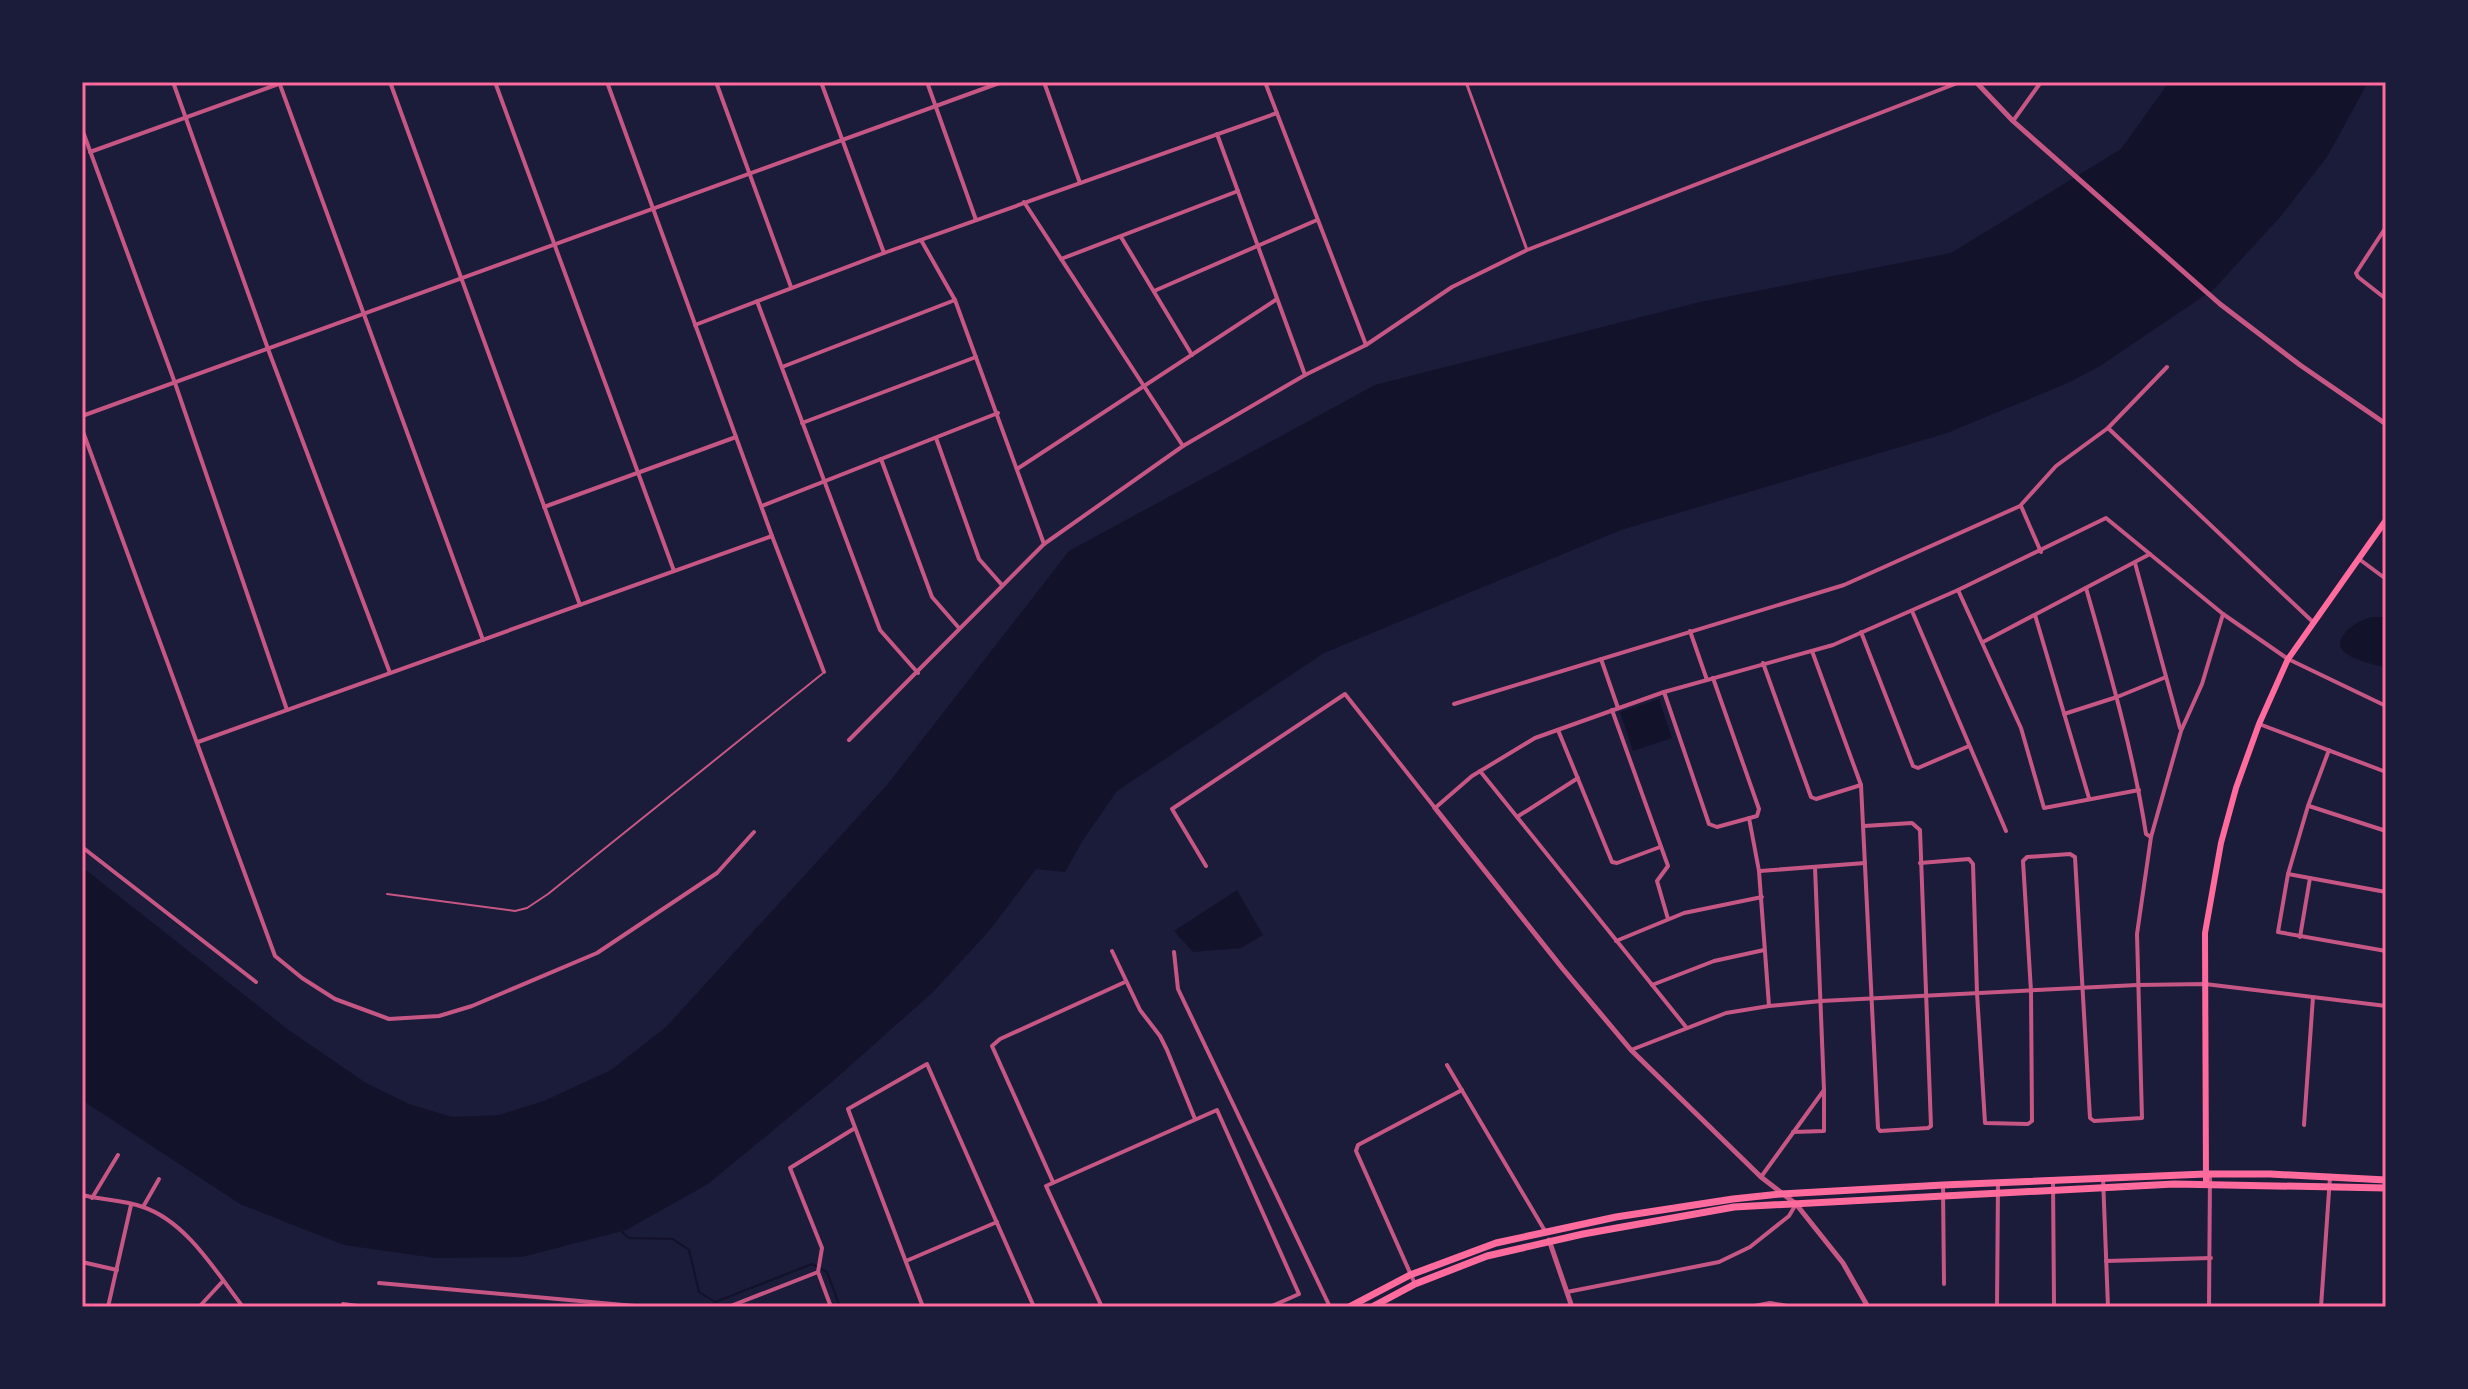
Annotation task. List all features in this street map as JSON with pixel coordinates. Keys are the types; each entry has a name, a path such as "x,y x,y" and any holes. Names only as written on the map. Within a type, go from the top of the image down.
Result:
{"main road":[{"path":"2208,1179 2205,933 2221,843 2236,788 2259,724 2288,659 2386,521"},
{"path":"1349,1307 1410,1275 1496,1243 1670,1208 1781,1194 2103,1178 2330,1177 2386,1180"},
{"path":"1372,1307 1415,1284 1487,1256 1550,1241 1734,1207 2053,1191 2208,1179 2386,1188"}],"street":[{"path":"173,82 268,349 390,673"},
{"path":"390,82 580,605"},
{"path":"495,82 674,571"},
{"path":"607,82 824,672"},
{"path":"716,82 791,287"},
{"path":"821,82 884,253"},
{"path":"927,82 976,220"},
{"path":"82,416 1002,82"},
{"path":"1044,82 1080,183"},
{"path":"1265,82 1366,345"},
{"path":"1466,82 1527,250"},
{"path":"849,740 1044,544 1183,446 1305,375 1366,345 1452,287 1527,250 1960,82"},
{"path":"1976,82 2056,161 2220,304 2300,365 2386,424"},
{"path":"2013,121 2041,82"},
{"path":"90,152 281,83 483,640"},
{"path":"695,325 1024,202 1277,113"},
{"path":"82,129 175,383 287,710"},
{"path":"1217,134 1305,375"},
{"path":"1061,259 1238,191"},
{"path":"1024,202 1183,446"},
{"path":"1154,291 1317,220"},
{"path":"2386,227 2356,270 2358,277 2386,299"},
{"path":"1121,236 1192,355"},
{"path":"921,240 955,300 1044,544"},
{"path":"1017,469 1277,299"},
{"path":"782,367 955,300"},
{"path":"757,301 880,630 918,673"},
{"path":"802,423 976,357"},
{"path":"1454,704 1844,585 2020,506 2056,466 2108,428 2167,367"},
{"path":"762,506 998,413"},
{"path":"2108,428 2314,623"},
{"path":"82,429 275,956 335,999 389,1019 439,1016 472,1006 597,953 717,873 754,832"},
{"path":"544,507 736,437"},
{"path":"936,438 979,559 1002,585"},
{"path":"881,459 932,597 959,628"},
{"path":"2020,506 2041,552"},
{"path":"1435,808 1480,771 1535,738 1664,692 1812,651 1912,611 2041,552 2106,518 2223,614 2288,659 2386,706"},
{"path":"198,742 772,536"},
{"path":"1983,642 2150,554"},
{"path":"2359,558 2386,579"},
{"path":"2135,562 2181,731"},
{"path":"2086,588 2117,697 2146,834 2151,837"},
{"path":"1958,590 2021,728 2044,808 2139,790"},
{"path":"1912,611 2006,831"},
{"path":"1920,863 1972,861 1985,1123 2031,1122 2031,991 2024,858 2074,854 2092,1120 2139,1120 2143,1117 2137,934 2151,837 2181,731 2202,684 2223,614"},
{"path":"2035,615 2089,798"},
{"path":"1664,692 1709,824 1713,827 1759,813 1690,631"},
{"path":"1861,632 1915,767 1969,746"},
{"path":"1812,651 1861,785 1878,1128 1880,1131 1930,1127 1920,833 1918,826 1912,823 1864,826"},
{"path":"1601,659 1618,708"},
{"path":"1763,663 1813,798 1861,785"},
{"path":"2064,714 2166,677"},
{"path":"1206,866 1172,809 1345,694 1631,1050 1761,1177 1796,1204 1843,1263 1868,1307"},
{"path":"1612,710 1668,866 1657,881 1668,919"},
{"path":"2259,724 2386,772"},
{"path":"1558,730 1612,862 1617,863 1660,847"},
{"path":"2329,750 2288,874 2278,932 2386,951"},
{"path":"1480,771 1686,1027"},
{"path":"1517,817 1578,778"},
{"path":"2308,806 2386,831"},
{"path":"1749,818 1762,897 1769,1006"},
{"path":"82,847 256,982"},
{"path":"1759,871 1865,863"},
{"path":"1793,1132 1824,1131 1815,867"},
{"path":"2288,874 2386,892"},
{"path":"2300,937 2310,878"},
{"path":"1616,941 1684,913 1762,897"},
{"path":"1652,985 1714,961 1765,950"},
{"path":"1112,951 1140,1010 1167,1050 1195,1119"},
{"path":"1174,952 1178,989 1330,1307"},
{"path":"1053,1182 992,1046 1000,1039 1125,982"},
{"path":"1631,1050 1726,1013 1821,1001 2205,984 2386,1006"},
{"path":"2304,1125 2313,997"},
{"path":"923,1307 848,1109 927,1064 1034,1307"},
{"path":"1447,1065 1545,1231 1572,1307"},
{"path":"1415,1284 1356,1151 1358,1145 1462,1090"},
{"path":"1761,1177 1824,1090"},
{"path":"1102,1307 1046,1186 1217,1110 1299,1294 1270,1307"},
{"path":"831,1307 818,1272 822,1248 790,1168 855,1128"},
{"path":"92,1198 118,1155"},
{"path":"2321,1307 2330,1177"},
{"path":"2103,1178 2108,1307"},
{"path":"143,1207 159,1179"},
{"path":"2207,1306 2211,1258 2208,1179"},
{"path":"2053,1180 2054,1305"},
{"path":"1997,1307 1998,1183"},
{"path":"1943,1185 1944,1284"},
{"path":"82,1195 143,1207 184,1233 243,1307"},
{"path":"1567,1292 1719,1262 1750,1247 1789,1216 1796,1204"},
{"path":"108,1307 131,1205"},
{"path":"906,1261 997,1222"},
{"path":"2106,1261 2211,1258"},
{"path":"82,1262 117,1270"},
{"path":"728,1307 818,1272"},
{"path":"199,1307 223,1281"},
{"path":"379,1283 646,1307"},
{"path":"1749,1307 1770,1303 1793,1307"},
{"path":"343,1304 365,1307"}],"lane":[{"path":"387,894 515,911 527,908 824,672"}],"shaded area":[{"path":"2169,82 2368,82 2327,157 2281,216 2214,289 2100,366 2070,382 1947,433 1621,530 1324,653 1117,791 1065,872 1036,869 989,931 933,992 834,1080 708,1184 626,1230 522,1257 435,1258 344,1245 240,1204 82,1100 82,867 290,1031 366,1083 409,1104 452,1117 499,1115 544,1101 611,1070 666,1027 887,785 1069,551 1375,385 1700,302 1951,253 2121,149"},
{"path":"2372,617 2386,617 2386,668 2353,657 2341,648 2340,642 2347,631 2356,623"},
{"path":"1659,699 1672,738 1633,751 1620,712"},
{"path":"1237,890 1263,935 1241,948 1193,952 1174,931"}],"waterway":[{"path":"622,1232 629,1238 673,1239 689,1250 699,1292 715,1302 812,1264 827,1272 840,1307"}]}
